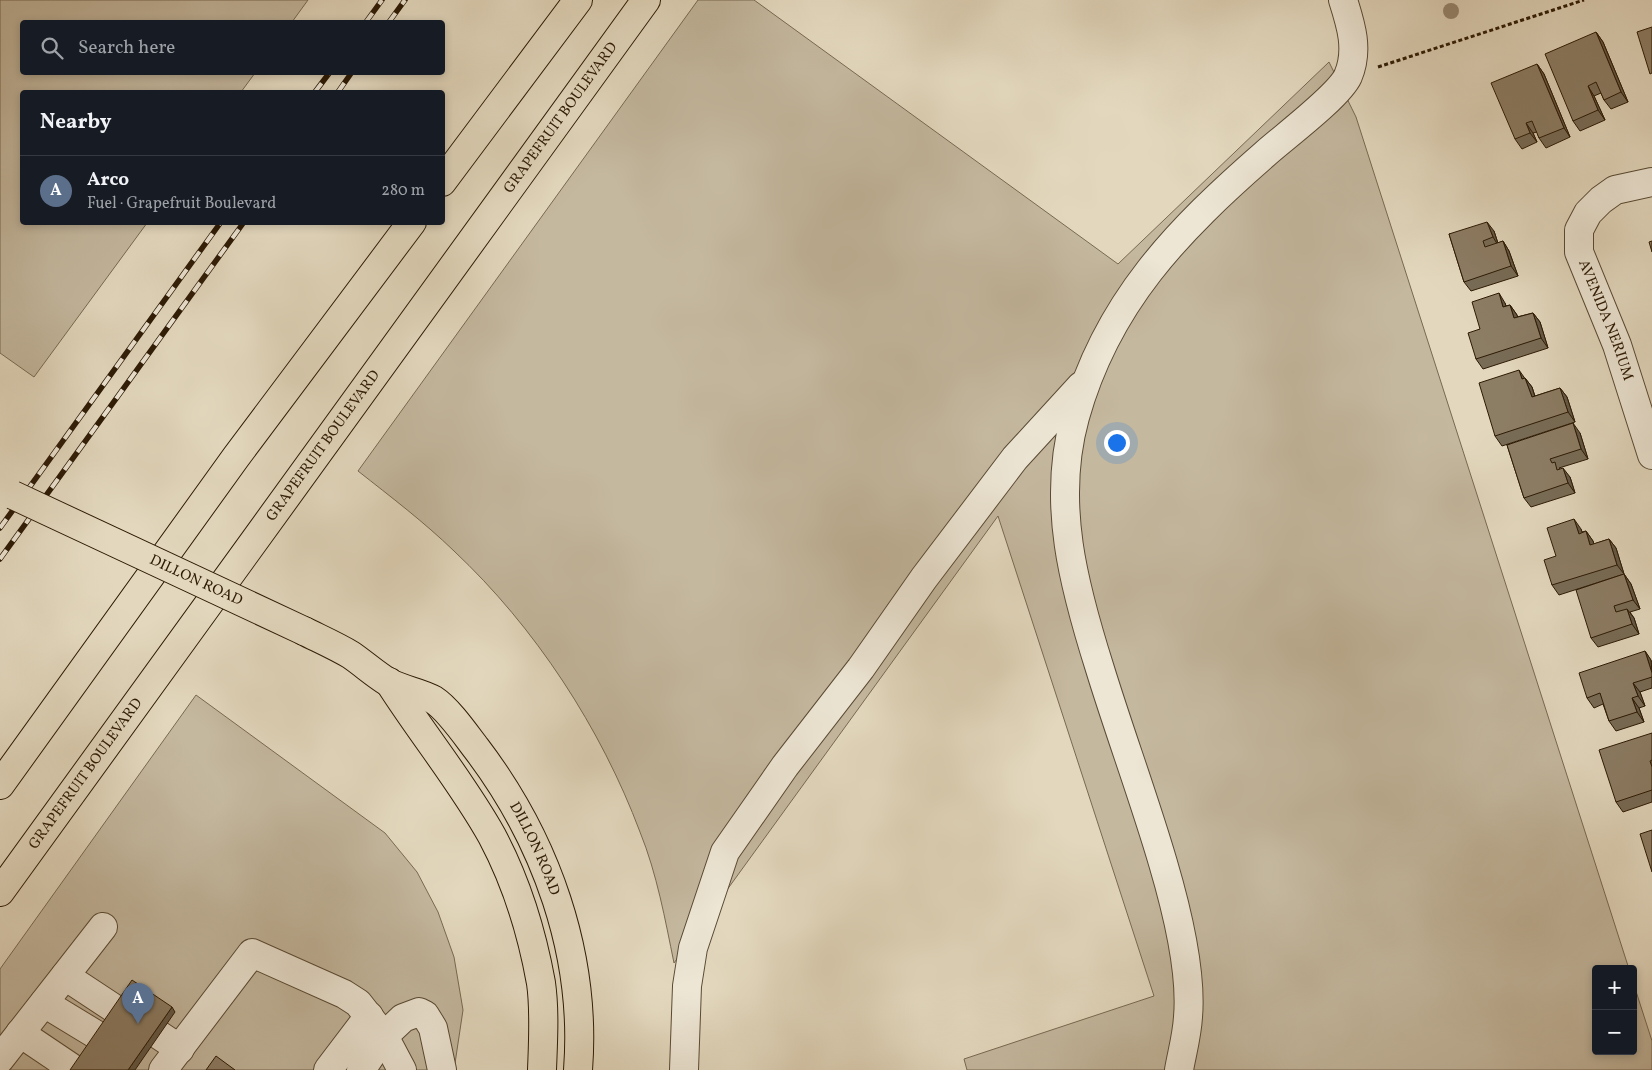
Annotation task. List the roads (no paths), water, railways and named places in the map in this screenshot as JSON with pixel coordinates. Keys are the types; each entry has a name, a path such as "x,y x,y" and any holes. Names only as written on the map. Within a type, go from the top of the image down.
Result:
{"main road":[{"path":"445,178 578,0"},
{"name":"GRAPEFRUIT BOULEVARD","path":"0,892 646,0"},
{"path":"0,785 236,457 410,225"},
{"name":"DILLON ROAD","path":"0,488 304,631 350,654 389,682 435,700 484,758 508,794 537,850 553,888 576,978 579,1034 578,1070"},
{"name":"DILLON ROAD","path":"389,682 415,723 447,764 492,837 521,902 541,984 542,1070"}],"street":[{"path":"1179,1070 1189,1015 1185,956 1173,897 1076,592 1066,534 1066,474 1074,419 1092,362 1119,311 1151,267 1215,198 1326,100 1347,78 1353,56 1353,32 1343,0"},
{"name":"AVENIDA NERIUM","path":"1652,182 1615,190 1601,200 1588,214 1580,230 1579,252 1617,345 1652,455"},
{"path":"684,1070 687,986 693,948 725,852 785,766 861,668 924,578 1015,458 1087,379"},
{"path":"0,1059 103,926"},
{"path":"152,1068 169,1042 252,952 344,994 358,1003 376,1026 402,1070"},
{"path":"65,976 118,1011"},
{"path":"44,1003 100,1037"},
{"path":"328,1070 376,1026 419,1012 425,1015 432,1028 442,1070"},
{"path":"361,1070 376,1026"},
{"path":"20,1034 75,1070"}],"railway":[{"path":"367,20 382,0"},
{"path":"390,20 405,0"},
{"path":"316,90 328,75"},
{"path":"339,90 350,75"},
{"path":"0,528 219,225"},
{"path":"0,559 242,225"}],"place":[{"name":"Arco","path":"138,1024"}]}
